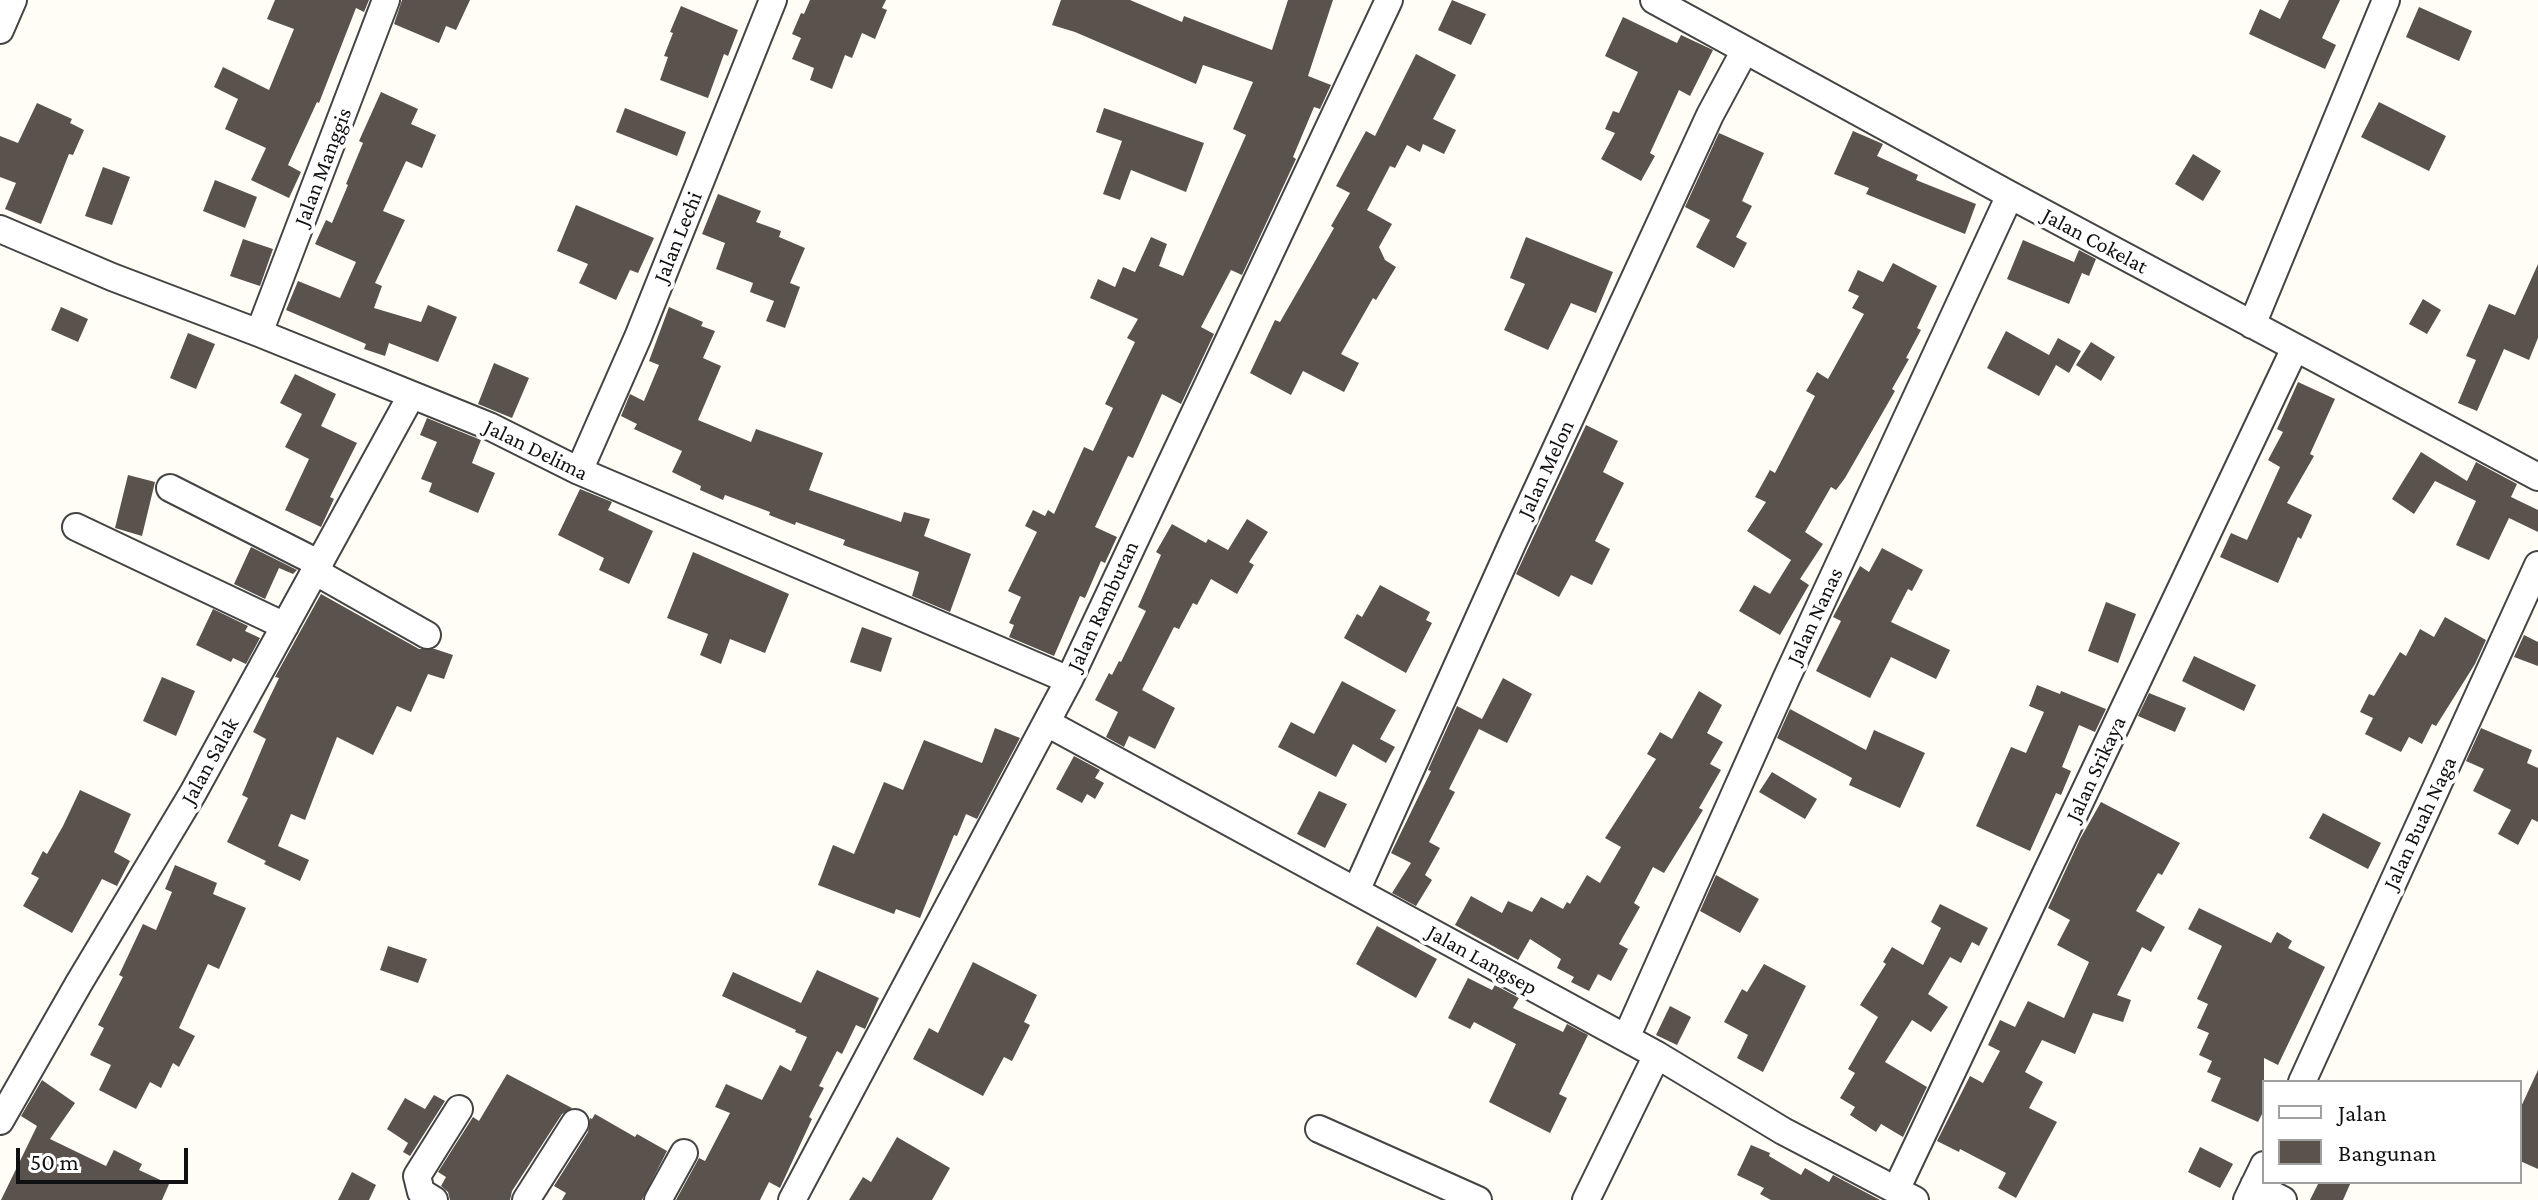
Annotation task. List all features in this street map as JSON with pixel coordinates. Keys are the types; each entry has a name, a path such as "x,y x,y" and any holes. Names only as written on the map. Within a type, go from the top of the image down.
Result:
{"street":[{"path":"0,30 13,0"},
{"name":"Jalan Manggis","path":"259,333 386,0"},
{"name":"Jalan Lechi","path":"579,471 638,337 773,0"},
{"name":"Jalan Rambutan","path":"792,1200 1069,680 1389,0"},
{"name":"Jalan Cokelat","path":"1654,0 2010,195 2538,477"},
{"path":"2252,325 2386,0"},
{"name":"Jalan Melon","path":"1356,891 1710,115 1745,50"},
{"name":"Jalan Nanas","path":"1626,1038 1786,679 2010,195"},
{"name":"Jalan Delima","path":"0,229 112,277 489,426 579,471 1069,680"},
{"name":"Jalan Srikaya","path":"1905,1195 2295,348"},
{"name":"Jalan Salak","path":"0,1121 193,793 411,396"},
{"path":"170,488 318,568 427,635"},
{"path":"76,527 285,626"},
{"name":"Jalan Buah Naga","path":"2303,1080 2538,565"},
{"name":"Jalan Langsep","path":"1047,723 1657,1055 1783,1131 1905,1195"},
{"path":"1586,1200 1657,1055"},
{"path":"434,1200 421,1192 417,1176 459,1109"},
{"path":"526,1200 575,1123"},
{"path":"1319,1129 1478,1200"},
{"path":"658,1200 684,1153"},
{"path":"2255,1184 2283,1200"}],"building":[{"path":"275,0 369,0 364,12 356,8 319,103 288,165 301,172 289,198 251,180 266,148 225,129 238,99 214,87 223,67 269,90 294,29 267,19"},
{"path":"402,0 470,0 456,30 446,26 439,43 394,24"},
{"path":"810,0 886,0 882,8 887,10 875,39 862,33 852,58 845,55 832,89 810,80 814,68 792,59 801,38 792,34"},
{"path":"1061,0 1130,0 1182,22 1184,16 1272,50 1288,0 1333,0 1308,76 1331,85 1320,109 1314,107 1293,157 1296,159 1242,275 1231,270 1201,327 1214,334 1181,404 1162,394 1133,458 1128,456 1095,527 1117,537 1105,563 1101,561 1085,598 1080,596 1054,656 1009,637 1014,625 1009,623 1021,597 1008,591 1037,532 1025,526 1033,510 1045,516 1048,510 1054,514 1084,447 1093,451 1113,408 1105,404 1135,342 1127,338 1138,319 1090,298 1098,279 1115,287 1123,267 1135,272 1151,237 1167,244 1159,266 1183,276 1246,135 1233,129 1253,82 1203,65 1196,84 1052,25"},
{"path":"1452,0 1486,14 1471,45 1438,30"},
{"path":"2289,0 2340,0 2322,38 2336,45 2325,69 2249,34 2260,9 2280,19"},
{"path":"681,6 738,30 728,56 724,54 708,98 660,80 668,57 664,56 673,33 670,32"},
{"path":"2419,7 2472,31 2459,61 2406,37"},
{"path":"1623,17 1677,43 1681,35 1713,50 1690,96 1679,90 1650,153 1655,156 1641,181 1601,159 1615,133 1605,129 1613,111 1619,113 1638,72 1605,56"},
{"path":"1416,54 1456,75 1433,119 1456,130 1444,154 1423,144 1420,152 1407,145 1395,168 1390,166 1367,210 1392,224 1379,247 1385,260 1396,267 1376,300 1373,298 1341,354 1359,363 1344,392 1303,371 1291,395 1250,373 1275,320 1280,322 1334,228 1331,226 1350,193 1336,186 1366,131 1375,136"},
{"path":"381,92 418,109 411,124 436,135 422,168 406,161 383,211 405,220 375,283 382,286 374,308 421,322 428,305 457,317 438,362 389,343 385,356 364,349 366,344 286,310 298,281 340,298 356,262 315,244 326,220 332,223 363,143 359,141"},
{"path":"2379,102 2446,136 2429,171 2361,137"},
{"path":"37,103 72,119 70,123 84,130 73,155 69,154 41,224 5,209 16,183 0,177 0,136 18,143"},
{"path":"625,108 686,132 677,156 616,132"},
{"path":"1104,108 1204,143 1186,192 1131,170 1120,200 1103,194 1122,141 1096,132"},
{"path":"1853,131 1883,144 1877,156 1918,175 1916,180 1976,204 1965,234 1866,194 1869,188 1834,174"},
{"path":"1719,133 1764,153 1742,201 1752,206 1736,237 1747,243 1734,268 1696,247 1710,220 1685,207"},
{"path":"2193,154 2221,171 2203,201 2175,184"},
{"path":"103,167 130,177 112,225 85,216"},
{"path":"215,180 257,197 245,228 203,211"},
{"path":"718,194 761,211 756,222 781,231 779,237 805,248 790,283 800,287 785,328 766,321 774,301 750,292 753,283 716,269 725,243 702,234"},
{"path":"576,205 654,238 638,273 630,270 616,300 579,283 588,264 557,251"},
{"path":"1526,237 1613,272 1596,313 1571,303 1548,350 1504,330 1525,284 1510,278"},
{"path":"243,239 273,249 260,286 230,276"},
{"path":"2023,240 2074,262 2079,250 2096,259 2089,276 2082,273 2069,304 2007,279"},
{"path":"1893,263 1937,286 1917,328 1921,330 1906,358 1909,359 1892,389 1895,391 1845,478 1836,490 1831,487 1805,532 1823,544 1800,579 1809,585 1780,635 1739,611 1754,585 1770,594 1791,560 1747,531 1766,502 1755,497 1770,470 1775,473 1815,396 1806,391 1817,372 1828,379 1864,314 1852,308 1859,296 1848,291 1858,270 1883,282"},
{"path":"2538,264 2538,338 2529,360 2504,349 2477,411 2458,403 2476,360 2466,356 2489,304 2515,315"},
{"path":"2423,299 2441,310 2427,334 2409,324"},
{"path":"61,307 88,319 78,342 51,330"},
{"path":"669,307 703,322 701,326 715,331 703,358 721,366 698,420 751,442 756,429 823,453 809,490 901,522 904,512 930,519 924,536 971,554 950,612 912,596 919,572 843,545 845,540 796,522 795,525 725,495 723,500 672,472 682,451 634,429 637,424 621,416 630,394 644,401 659,365 649,361"},
{"path":"2006,331 2049,355 2058,338 2081,351 2069,373 2056,365 2039,396 1987,368"},
{"path":"188,333 215,344 196,389 170,378"},
{"path":"2091,342 2115,357 2101,381 2076,365"},
{"path":"494,363 529,378 512,418 478,404"},
{"path":"295,374 336,394 321,426 357,443 330,497 334,499 321,527 285,510 309,459 285,447 302,414 280,403"},
{"path":"2298,382 2335,399 2310,454 2314,456 2287,503 2312,515 2301,539 2298,537 2278,583 2220,557 2231,533 2247,540 2280,467 2268,460 2283,432 2277,429"},
{"path":"427,418 481,440 472,463 495,473 478,513 429,492 432,483 421,479 437,442 420,435"},
{"path":"1586,425 1618,441 1603,472 1624,483 1595,541 1610,549 1592,585 1571,575 1559,597 1516,574"},
{"path":"2421,452 2467,481 2476,462 2517,484 2511,497 2538,510 2538,532 2509,518 2489,560 2456,545 2476,501 2435,481 2414,514 2392,499"},
{"path":"128,475 155,482 142,536 115,528"},
{"path":"580,489 612,502 608,510 653,531 629,584 599,570 604,558 558,535"},
{"path":"1247,519 1268,532 1249,562 1254,565 1237,594 1211,579 1179,629 1174,627 1142,690 1175,708 1155,749 1129,736 1124,747 1106,737 1118,712 1095,700 1109,673 1112,675 1121,662 1146,611 1138,607 1161,555 1156,552 1172,524 1206,543 1208,539 1228,550"},
{"path":"251,547 297,570 293,574 279,568 265,599 234,584"},
{"path":"1882,548 1923,570 1912,591 1908,589 1891,622 1950,650 1936,679 1891,657 1870,698 1816,671 1841,621 1833,617 1860,566 1869,572"},
{"path":"693,552 789,594 765,653 730,639 721,664 700,655 708,634 667,618"},
{"path":"1380,585 1430,612 1426,620 1432,623 1406,673 1344,638 1357,614 1362,617"},
{"path":"321,594 419,649 435,649 453,655 444,679 428,674 411,712 397,706 373,755 337,737 305,820 291,814 278,846 309,860 300,881 227,842 248,798 242,795 266,739 253,732 279,678 275,677"},
{"path":"2106,602 2136,614 2118,663 2088,651"},
{"path":"213,609 248,626 245,631 260,638 246,664 233,658 231,662 196,645"},
{"path":"2445,617 2486,640 2475,664 2436,726 2432,724 2422,744 2409,737 2401,752 2365,734 2373,718 2360,712 2369,694 2374,696 2400,652 2406,656 2420,629 2434,637"},
{"path":"862,627 892,638 881,672 850,662"},
{"path":"2524,635 2538,642 2538,666 2514,657"},
{"path":"2194,656 2256,685 2244,711 2182,681"},
{"path":"162,677 195,691 176,736 143,721"},
{"path":"1503,678 1532,694 1507,743 1479,729 1449,789 1455,792 1429,842 1440,848 1425,875 1432,880 1416,906 1392,893 1411,863 1391,853 1431,771 1428,770 1457,706 1482,719"},
{"path":"1342,681 1396,710 1380,739 1395,747 1386,763 1353,744 1336,777 1278,747 1291,722 1314,734"},
{"path":"2037,685 2106,709 2095,732 2079,725 2062,767 2071,771 2061,795 2056,793 2030,851 1976,826 2011,747 2026,753 2044,712 2029,706"},
{"path":"1699,691 1722,705 1707,733 1723,742 1710,764 1721,770 1699,808 1703,810 1664,873 1653,867 1634,903 1640,907 1619,944 1628,949 1611,981 1598,974 1589,991 1571,982 1574,977 1557,968 1561,959 1530,939 1518,960 1455,925 1471,896 1502,913 1508,901 1532,912 1541,897 1563,909 1567,902 1570,904 1587,875 1600,883 1621,847 1605,838 1656,759 1647,754 1660,732 1672,739"},
{"path":"2149,693 2186,708 2175,732 2138,716"},
{"path":"1790,709 1866,750 1874,730 1925,753 1900,808 1849,785 1852,778 1777,738"},
{"path":"995,728 1020,738 977,819 966,814 957,836 954,835 920,918 896,909 894,914 818,885 833,845 854,854 884,782 903,790 924,740 982,763"},
{"path":"2481,728 2532,750 2527,763 2538,768 2538,822 2532,819 2518,845 2498,834 2511,810 2473,791 2484,769 2466,761"},
{"path":"1074,756 1100,770 1095,778 1104,783 1095,799 1087,794 1082,803 1056,789"},
{"path":"1772,772 1817,799 1805,819 1759,792"},
{"path":"80,790 131,814 114,852 130,861 117,886 102,879 72,933 23,906 39,878 31,874 43,851 47,854"},
{"path":"1319,791 1347,804 1325,848 1297,834"},
{"path":"2101,802 2180,843 2136,911 2165,927 2151,952 2142,947 2117,995 2131,1000 2123,1022 2093,1013 2075,1054 2042,1040 2025,1072 2043,1082 2029,1108 2057,1122 2016,1198 1998,1188 2006,1173 1960,1149 1959,1152 1937,1141 1970,1076 1983,1083 2000,1051 1988,1045 2000,1020 2015,1027 2028,1001 2064,1018 2089,962 2057,945 2070,920 2048,908"},
{"path":"2323,813 2381,843 2368,869 2309,838"},
{"path":"175,865 217,883 213,894 246,908 219,969 208,964 179,1028 195,1036 179,1067 173,1063 161,1088 150,1082 136,1109 99,1090 111,1065 90,1055 104,1028 98,1025 123,977 119,975 143,924 156,930 172,892 165,889"},
{"path":"1716,875 1759,899 1740,933 1700,911"},
{"path":"1940,904 1988,928 1979,946 1972,942 1961,963 1950,957 1928,994 1948,1007 1931,1032 1912,1020 1885,1062 1927,1087 1903,1137 1881,1124 1876,1132 1850,1115 1855,1107 1840,1098 1855,1073 1848,1069 1878,1017 1860,1005 1886,964 1883,962 1892,947 1923,965 1941,928 1931,922"},
{"path":"2199,908 2271,943 2277,932 2292,941 2288,948 2325,967 2278,1065 2264,1058 2262,1114 2258,1122 2211,1101 2221,1078 2207,1072 2212,1061 2199,1055 2209,1033 2197,1028 2208,1004 2197,999 2222,946 2188,929"},
{"path":"1377,926 1437,959 1416,998 1356,964"},
{"path":"388,946 427,959 418,983 380,970"},
{"path":"973,962 1037,995 1024,1022 1030,1025 1012,1061 1004,1057 983,1096 913,1059 929,1028 938,1033"},
{"path":"1764,964 1806,986 1763,1072 1737,1058 1748,1035 1724,1022 1742,989 1747,992"},
{"path":"817,970 879,998 865,1029 856,1025 842,1054 837,1051 819,1086 824,1088 780,1188 769,1182 760,1200 676,1200 699,1158 705,1161 730,1113 715,1107 726,1084 762,1100 780,1065 791,1071 807,1037 722,996 733,972 801,1003"},
{"path":"1468,978 1492,990 1495,985 1519,998 1513,1008 1563,1032 1567,1024 1588,1035 1559,1094 1567,1098 1550,1133 1489,1102 1516,1044 1474,1022 1470,1029 1448,1018"},
{"path":"1670,1006 1691,1017 1677,1045 1656,1035"},
{"path":"2538,1070 2538,1169 2522,1162 2522,1105"},
{"path":"507,1074 572,1108 562,1114 512,1191 510,1200 450,1200 448,1192 441,1186 446,1177 438,1172 473,1117 479,1121"},
{"path":"42,1080 75,1103 50,1139 106,1166 114,1150 142,1164 139,1170 169,1184 162,1200 1,1200 37,1126 21,1116"},
{"path":"434,1095 445,1101 410,1156 403,1152 408,1143 387,1129 405,1098 425,1109"},
{"path":"595,1114 667,1151 642,1200 562,1200 566,1193 554,1186 588,1132 590,1118"},
{"path":"897,1137 950,1168 932,1200 849,1200 863,1177 871,1182"},
{"path":"1751,1145 1770,1153 1769,1156 1801,1175 1805,1168 1829,1182 1833,1175 1880,1200 1771,1200 1760,1194 1764,1188 1737,1175"},
{"path":"2200,1147 2233,1164 2220,1188 2188,1172"},
{"path":"352,1172 376,1185 369,1200 338,1200"},
{"path":"2318,1184 2350,1184 2343,1200 2310,1200"}]}
